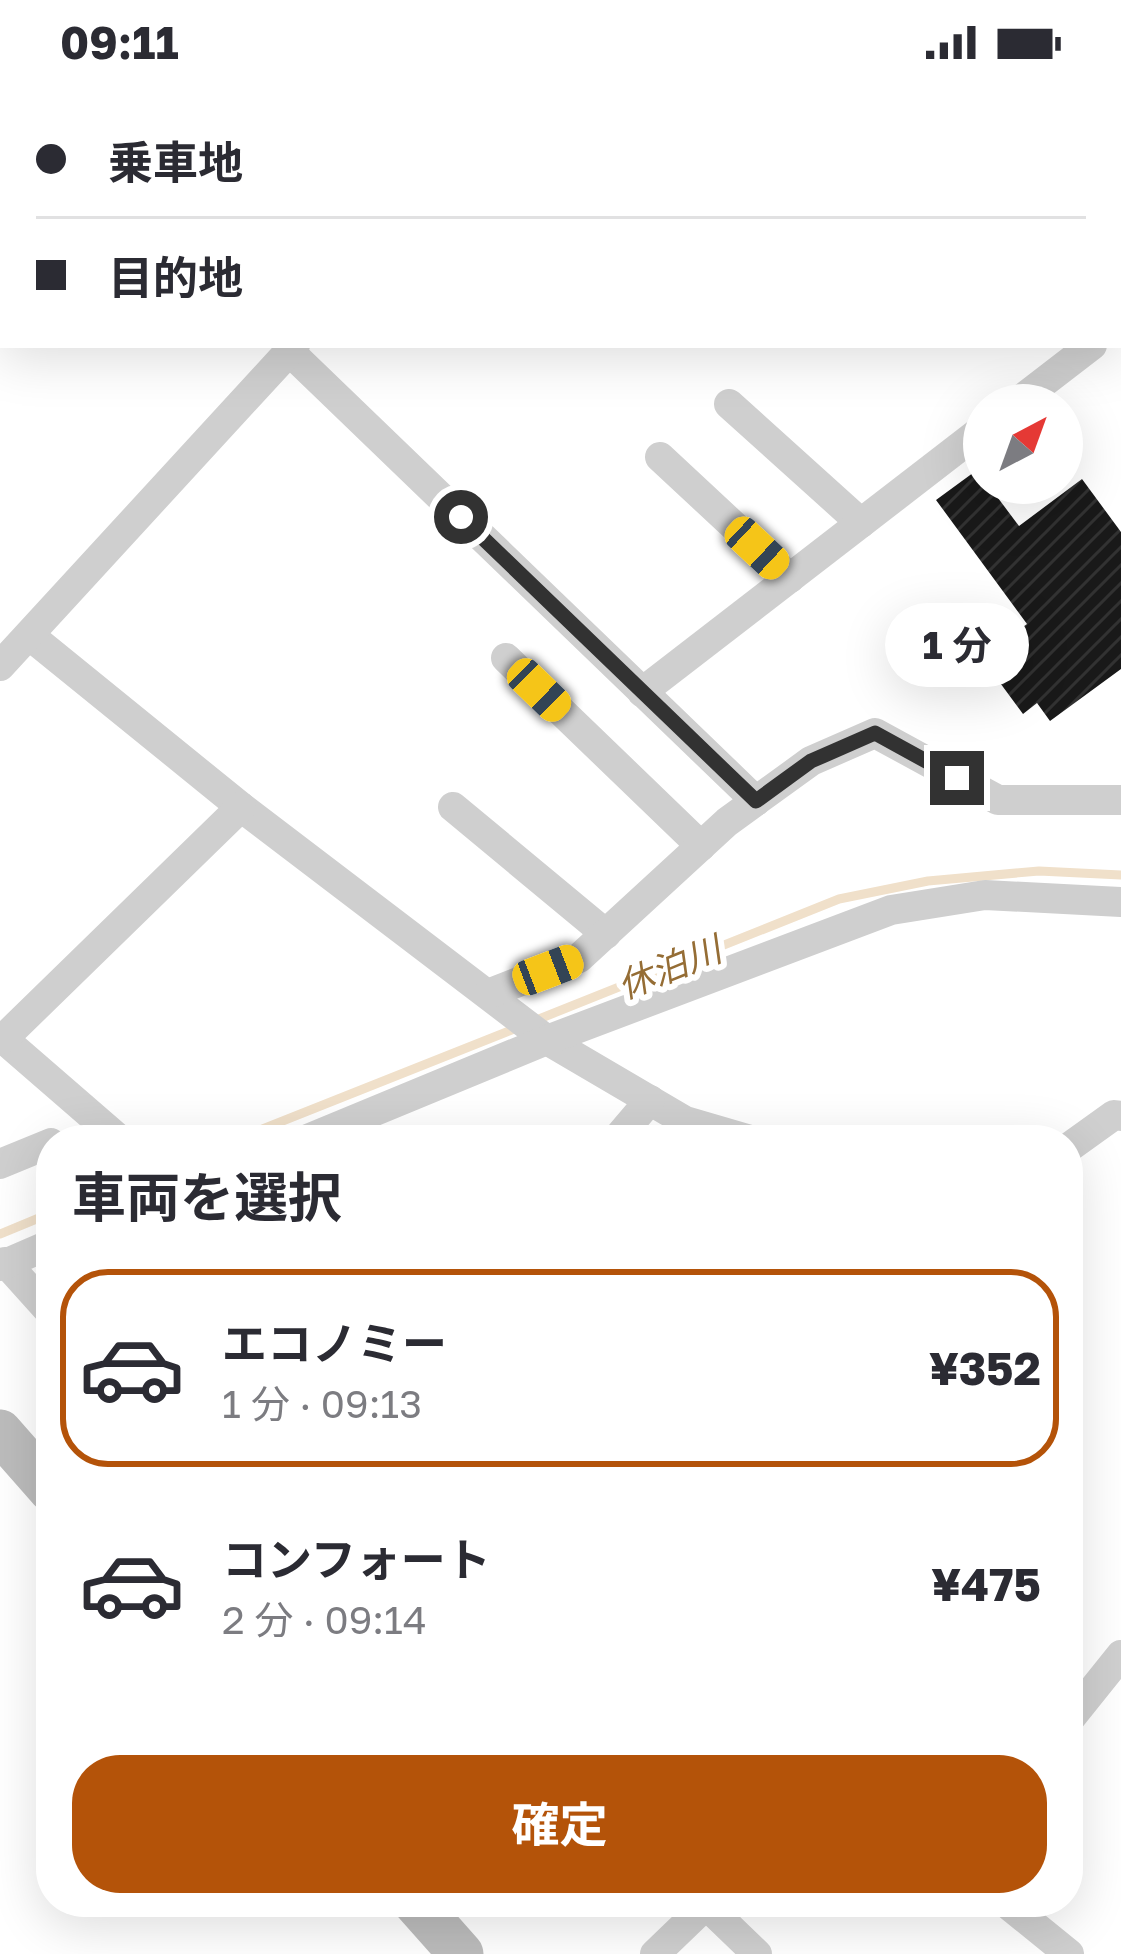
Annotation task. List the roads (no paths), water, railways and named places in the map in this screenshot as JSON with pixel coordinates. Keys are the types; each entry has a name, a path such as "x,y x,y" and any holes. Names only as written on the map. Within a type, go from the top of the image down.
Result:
{"street":[{"path":"0,666 292,348 756,801"},
{"path":"1041,384 1088,348"},
{"path":"730,404 861,523"},
{"path":"642,692 963,444"},
{"path":"660,457 790,578"},
{"path":"29,635 241,807 547,1040 701,1125"},
{"path":"506,658 701,846"},
{"path":"498,1001 578,958 701,846 811,761 875,733 998,800 1121,800"},
{"path":"102,1125 2,1038 241,807"},
{"path":"453,807 605,934"},
{"path":"341,1125 547,1040 891,910 985,895 1121,902"},
{"path":"629,1125 650,1100"},
{"path":"1083,1137 1114,1115 1121,1116"},
{"path":"0,1164 36,1149"},
{"path":"36,1250 3,1264 36,1298"},
{"path":"0,1432 36,1473"},
{"path":"1083,1702 1121,1655"},
{"path":"428,1917 461,1954"},
{"path":"655,1954 692,1917"},
{"path":"720,1917 757,1954"},
{"path":"1023,1917 1069,1954"}],"waterway":[{"name":"休泊川","path":"534,1021 839,899 928,881 1039,871 1121,875"},
{"name":"休泊川","path":"273,1125 519,1027"},
{"name":"休泊川","path":"0,1234 36,1219"}]}
